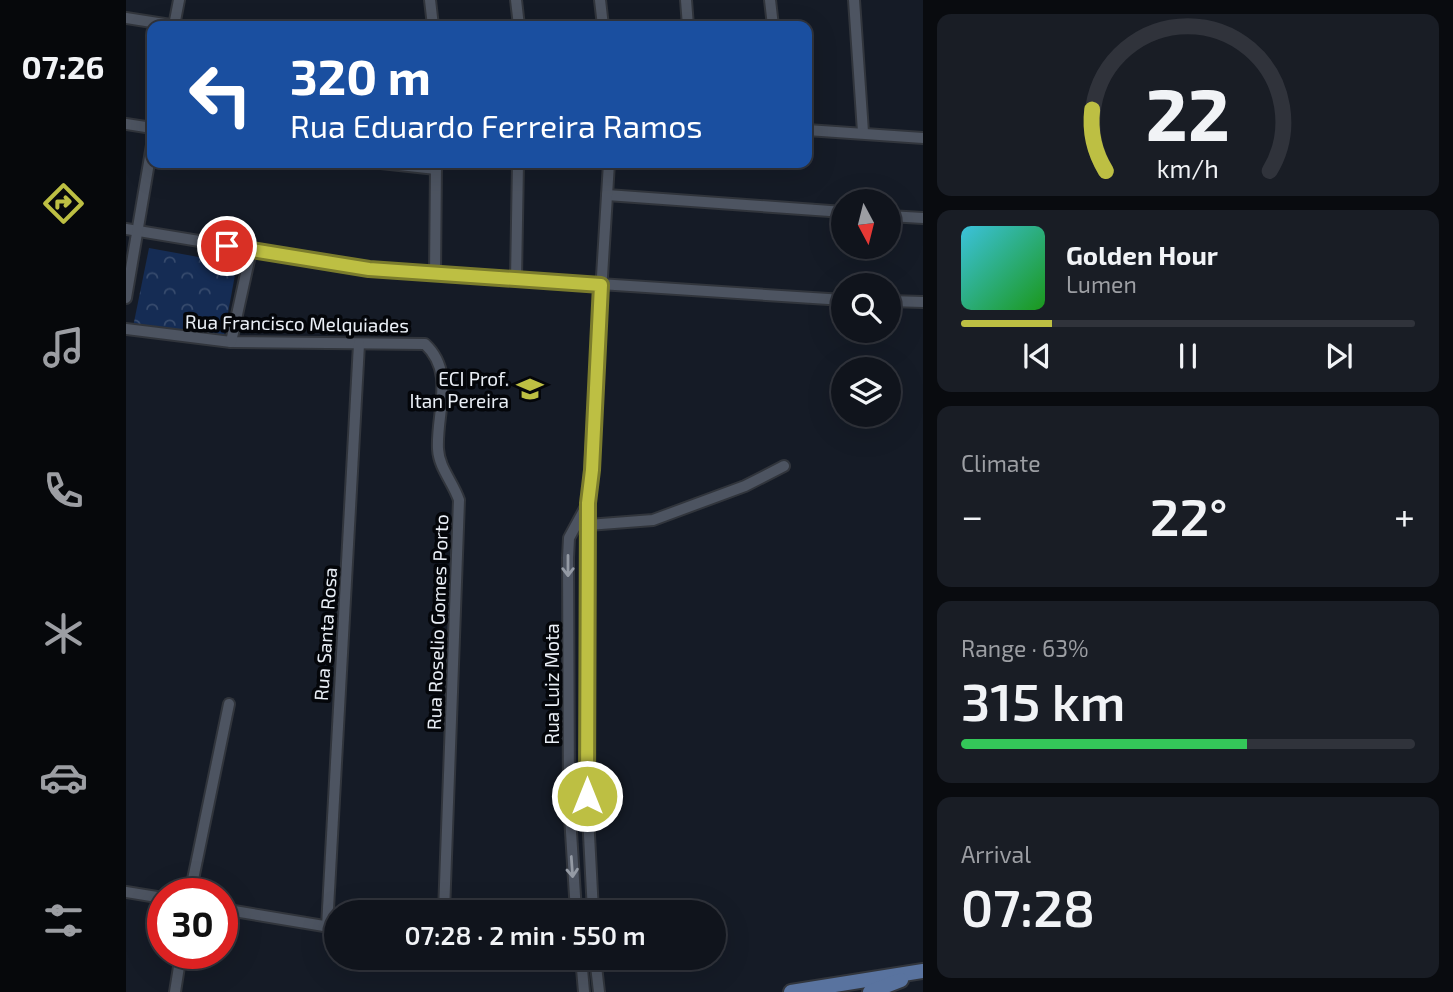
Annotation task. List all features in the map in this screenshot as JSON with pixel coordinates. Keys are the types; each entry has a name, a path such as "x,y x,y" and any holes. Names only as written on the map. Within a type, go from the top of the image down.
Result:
{"main road":[{"path":"791,992 923,971"},
{"path":"870,992 892,982 923,977"}],"street":[{"path":"176,21 179,0"},
{"path":"430,0 432,21"},
{"path":"516,0 518,21"},
{"path":"600,0 602,21"},
{"path":"686,0 688,21"},
{"path":"770,0 772,21"},
{"path":"854,0 863,132"},
{"path":"126,18 147,21"},
{"path":"126,124 147,127"},
{"path":"812,130 923,138"},
{"path":"126,298 132,230 147,166"},
{"path":"435,275 436,168"},
{"path":"516,279 518,168"},
{"name":"Rua Luiz Mota","path":"592,900 587,796 588,503 610,168"},
{"path":"607,195 831,211"},
{"path":"901,217 923,218"},
{"path":"132,230 369,269 831,299"},
{"path":"231,342 251,251"},
{"path":"901,302 923,302"},
{"name":"Rua Francisco Melquiades","path":"126,329 156,336 231,342 425,344"},
{"name":"Rua Santa Rosa","path":"333,900 359,344"},
{"name":"Rua Roselio Gomes Porto","path":"425,344 441,364 438,450 446,475 459,499 444,900"},
{"path":"588,525 653,520 745,486 784,466"},
{"name":"Rua Luiz Mota","path":"575,900 569,800 568,558 569,538 588,503"},
{"path":"193,878 229,704"},
{"path":"126,892 147,895"},
{"path":"238,912 324,927"},
{"path":"175,992 179,969"},
{"path":"582,970 584,992"},
{"path":"596,970 599,992"}],"green space":[{"path":"149,248 237,264 223,340 133,327"}],"place":[{"name":"ECI Prof. Itan Pereira","path":"530,389"}],"route":[{"path":"227,246 369,269 601,285 588,503 587,796"}]}
